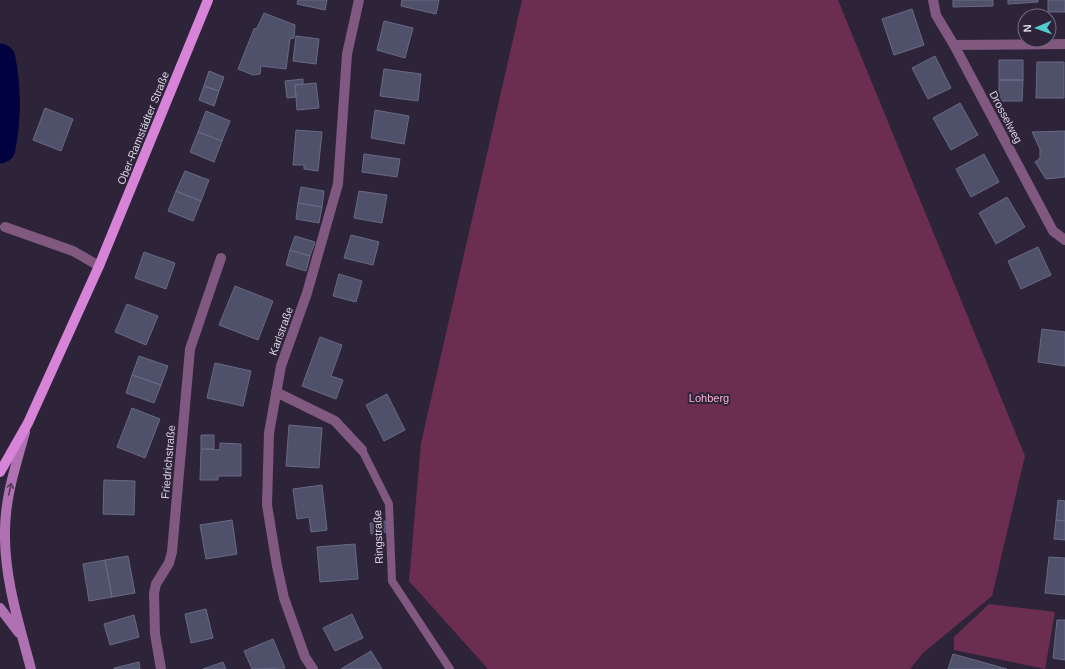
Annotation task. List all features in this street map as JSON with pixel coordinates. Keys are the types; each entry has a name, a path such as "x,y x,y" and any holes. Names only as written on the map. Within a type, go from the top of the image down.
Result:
{"main road":[{"name":"Ober-Ramstädter Straße","path":"0,472 28,423 99,266 208,0"},
{"name":"Ober-Ramstädter Straße","path":"28,423 9,492 6,511 6,553 11,591 31,669"},
{"name":"Ober-Ramstädter Straße","path":"0,575 11,591"},
{"name":"Ober-Ramstädter Straße","path":"0,608 22,638"}],"street":[{"name":"Karlstraße","path":"312,669 305,657 284,598 267,505 269,433 281,366 307,293 338,184 347,54 359,0"},
{"name":"Drosselweg","path":"932,0 936,15 954,45 1053,230 1065,240"},
{"path":"954,45 1065,44"},
{"path":"5,227 73,251 99,266"},
{"name":"Friedrichstraße","path":"161,669 155,634 154,593 156,584 169,563 172,552 190,349 222,258"},
{"name":"Ringstraße","path":"276,392 335,421 362,450"}],"lane":[{"name":"Ringstraße","path":"362,450 389,504 392,581 450,669"}],"green space":[{"name":"Lohberg","path":"522,0 838,0 1025,456 992,596 923,653 910,669 488,669 409,581 421,443"},
{"path":"989,604 1055,612 1045,669 954,650 954,637"}],"building":[{"path":"298,0 327,0 325,10 297,4"},
{"path":"402,0 439,0 436,14 401,6"},
{"path":"953,0 993,0 993,6 953,7"},
{"path":"1008,0 1038,0 1038,2 1008,4"},
{"path":"1048,0 1065,0 1065,12 1057,12 1057,8 1048,8"},
{"path":"912,9 924,45 894,55 882,19"},
{"path":"264,13 295,25 294,38 290,39 286,69 261,66 260,74 253,75 238,69 254,29 257,28"},
{"path":"384,21 413,28 405,58 377,50"},
{"path":"296,36 319,39 316,64 293,61"},
{"path":"935,56 951,88 928,99 912,68"},
{"path":"999,60 1023,60 1023,80 999,80"},
{"path":"1037,62 1064,62 1064,98 1036,98"},
{"path":"384,69 421,74 418,101 380,96"},
{"path":"209,71 224,77 219,91 204,86"},
{"path":"303,79 303,84 295,85 296,97 287,98 285,81"},
{"path":"999,80 1023,80 1022,101 999,101"},
{"path":"316,83 319,108 297,110 295,85"},
{"path":"204,86 219,91 214,106 199,100"},
{"path":"960,103 978,135 951,150 933,118"},
{"path":"45,108 73,119 61,151 33,140"},
{"path":"375,110 409,116 404,144 371,138"},
{"path":"206,111 230,121 222,141 198,132"},
{"path":"296,130 322,132 318,171 304,169 304,165 293,165"},
{"path":"1065,131 1065,177 1046,179 1035,162 1040,158 1040,149 1032,132"},
{"path":"198,132 222,141 214,162 190,152"},
{"path":"364,154 400,159 397,177 362,172"},
{"path":"984,154 999,182 971,197 956,169"},
{"path":"185,171 209,180 201,201 176,191"},
{"path":"301,187 324,191 322,207 298,203"},
{"path":"176,191 201,201 193,221 168,211"},
{"path":"359,191 387,195 382,223 354,218"},
{"path":"1007,197 1025,227 996,244 979,213"},
{"path":"298,203 322,207 319,223 296,219"},
{"path":"351,235 379,242 373,265 344,258"},
{"path":"295,236 315,242 310,256 290,250"},
{"path":"1038,247 1051,275 1021,289 1008,261"},
{"path":"290,250 310,256 306,271 286,265"},
{"path":"144,252 175,263 166,289 135,278"},
{"path":"339,274 362,281 356,302 333,296"},
{"path":"235,286 273,301 258,340 219,325"},
{"path":"127,304 158,316 146,345 115,332"},
{"path":"1042,329 1065,332 1065,366 1038,362"},
{"path":"320,337 342,345 331,376 343,380 336,399 302,386"},
{"path":"139,356 168,366 161,385 132,375"},
{"path":"215,363 251,371 243,406 207,398"},
{"path":"132,375 161,385 154,403 126,393"},
{"path":"387,394 405,430 384,441 366,405"},
{"path":"132,408 160,419 145,458 117,447"},
{"path":"289,425 322,428 319,468 286,466"},
{"path":"201,435 214,435 214,449 201,449"},
{"path":"220,443 241,444 241,476 218,476 218,480 200,480 201,449 220,450"},
{"path":"104,480 135,481 134,515 103,514"},
{"path":"322,485 327,530 311,532 309,517 297,519 293,489"},
{"path":"1058,500 1065,501 1065,521 1056,520"},
{"path":"232,520 237,554 206,559 200,525"},
{"path":"1056,520 1065,521 1065,540 1054,539"},
{"path":"386,521 387,532 371,534 370,523"},
{"path":"355,544 358,579 320,582 317,547"},
{"path":"128,556 135,593 112,597 105,560"},
{"path":"1049,557 1065,558 1065,595 1045,593"},
{"path":"105,560 112,597 89,601 83,564"},
{"path":"206,609 213,638 191,643 185,614"},
{"path":"352,614 363,638 335,651 323,628"},
{"path":"134,615 139,637 110,645 104,624"},
{"path":"1057,620 1065,620 1065,660 1053,658"},
{"path":"273,639 285,668 252,669 244,651"},
{"path":"371,651 382,669 341,669"},
{"path":"953,654 1007,669 948,669"},
{"path":"139,662 140,669 114,669 114,668"},
{"path":"223,662 226,669 203,669"}],"waterway":[{"path":"0,59 4,104 0,148"}]}
